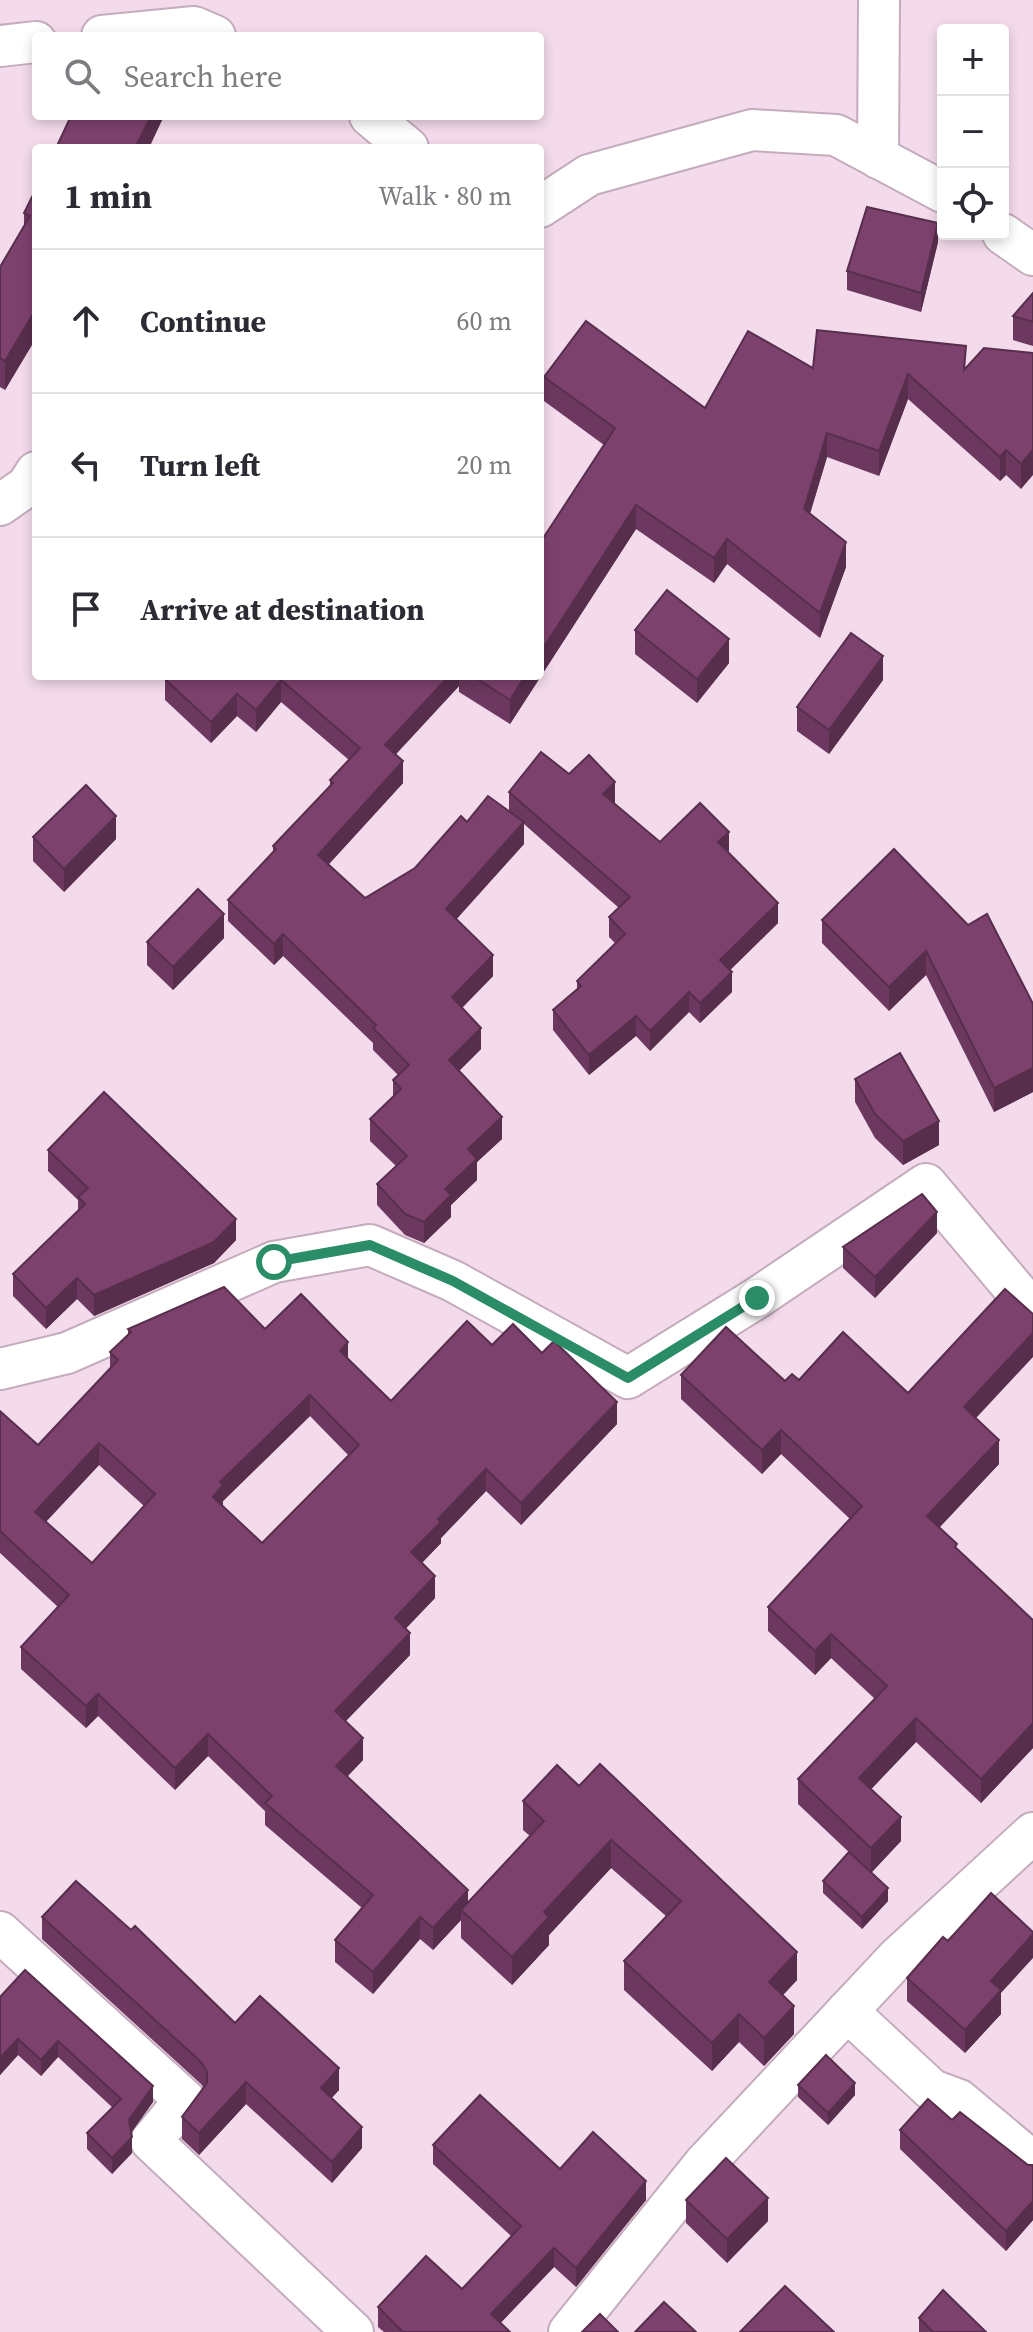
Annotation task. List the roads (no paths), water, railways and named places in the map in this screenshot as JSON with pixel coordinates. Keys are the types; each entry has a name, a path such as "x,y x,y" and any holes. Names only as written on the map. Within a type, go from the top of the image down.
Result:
{"street":[{"path":"878,158 879,0"},
{"path":"143,32 194,27 206,32"},
{"path":"0,46 32,42"},
{"path":"375,120 403,144"},
{"path":"544,204 589,175 752,130 836,135 937,189"},
{"path":"1009,238 1033,255"},
{"path":"0,505 27,486 32,478"},
{"path":"0,1369 67,1353 274,1262 370,1245 453,1281 628,1378 757,1298 926,1184 1033,1311"},
{"path":"569,2332 704,2164 897,1958 1033,1833"},
{"path":"0,1932 185,2100 151,2141 353,2332"},
{"path":"847,2011 932,2090 959,2100 1033,2162"}]}
